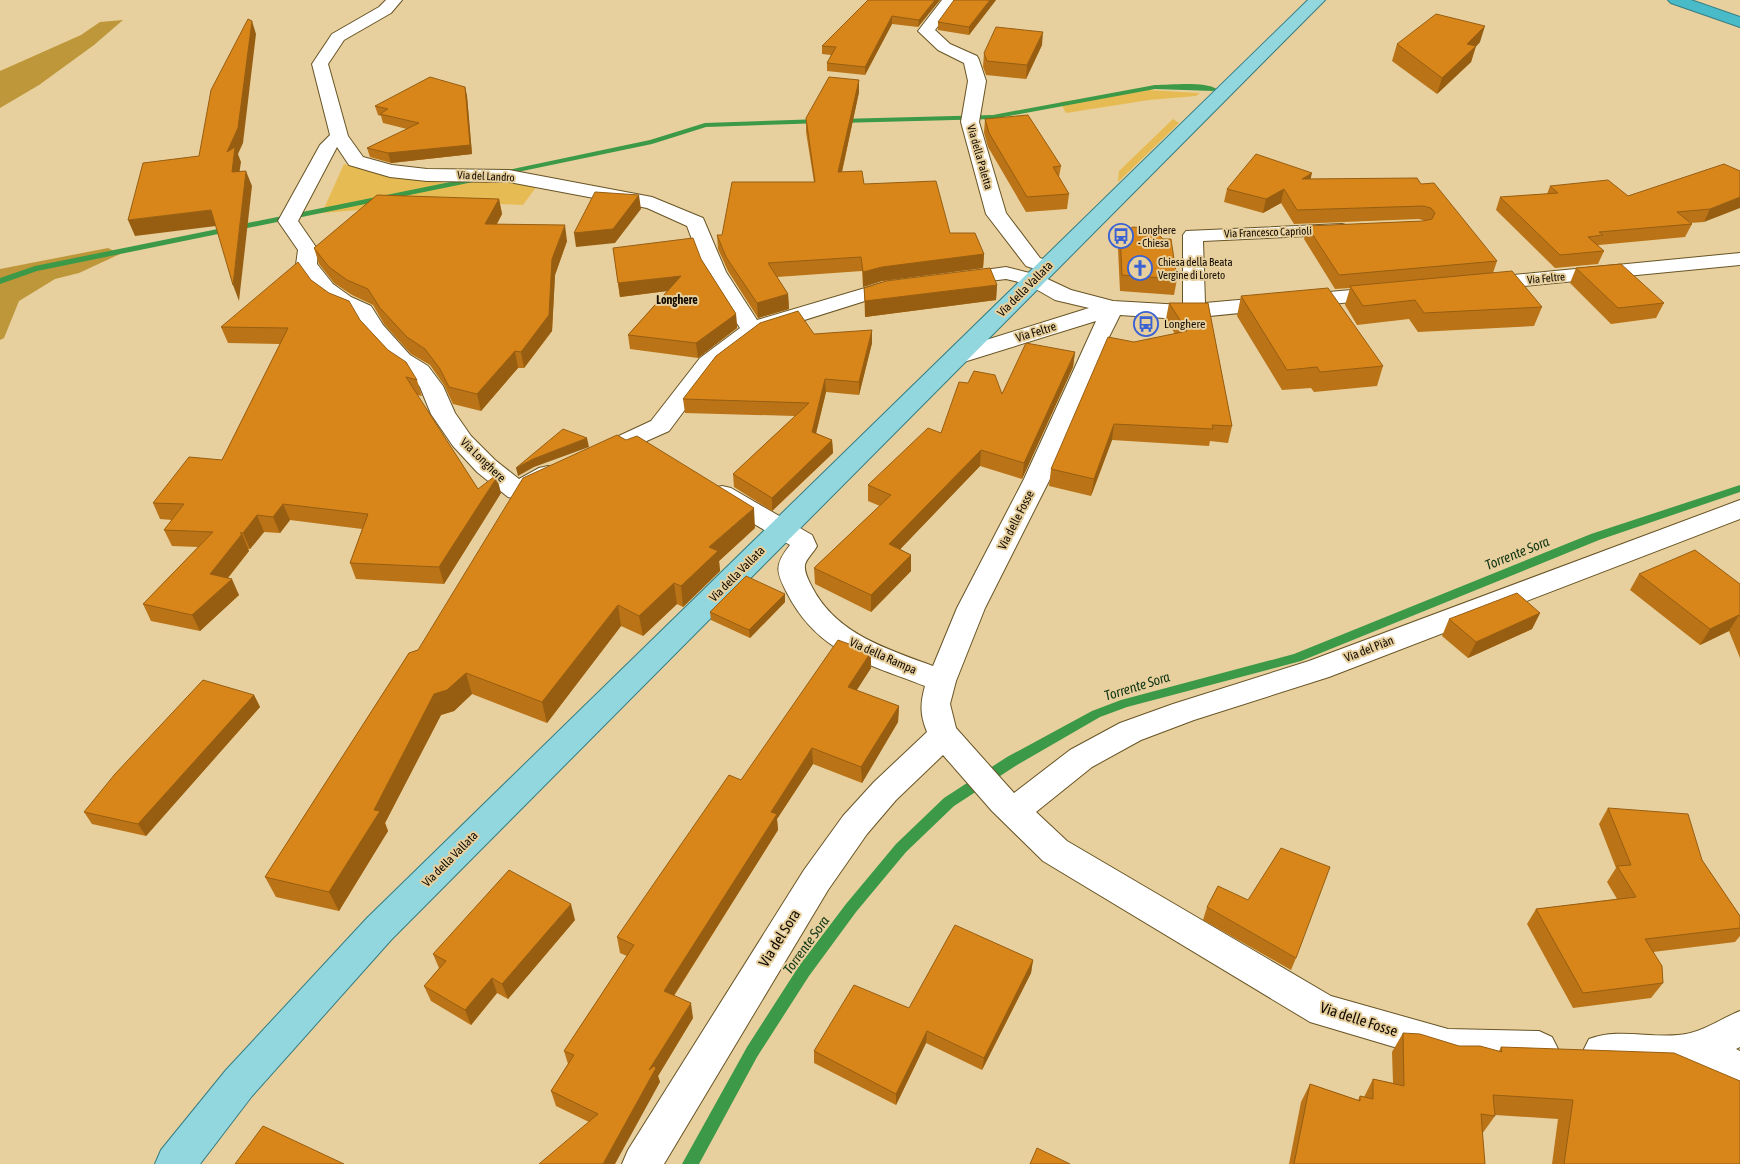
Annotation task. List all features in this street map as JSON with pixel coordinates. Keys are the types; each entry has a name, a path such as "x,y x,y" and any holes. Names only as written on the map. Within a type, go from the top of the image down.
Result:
{"highway":[{"path":"1676,0 1740,22"}],"main road":[{"name":"Via della Vallata","path":"175,1164 239,1083 379,929 1316,0"}],"street":[{"name":"Via del Landro","path":"394,0 385,10 338,37 320,64 339,136 356,161 390,171 427,176 454,174 509,176 652,203 696,222 714,272 752,329"},
{"name":"Via della Paletta","path":"950,0 926,31 944,47 971,60 974,66 977,81 970,122 996,214 1040,273"},
{"name":"Via Longhere","path":"339,136 329,145 288,221 308,250 306,265 325,289 343,302 363,311 374,329 402,360 420,371 431,386 443,414 512,500 544,476 580,462 644,445 708,362 752,329 882,289 1006,273 1040,273"},
{"name":"Via Francesco Caprioli","path":"1194,311 1193,235 1360,229"},
{"name":"Via Feltre","path":"1462,286 1740,259"},
{"name":"Via Feltre","path":"1040,273 1064,295 1112,308 1194,311 1403,291"},
{"name":"Via Feltre","path":"959,356 1112,308"},
{"name":"Via delle Fosse","path":"1112,308 1094,344 1037,479 971,608 941,681 935,704 937,718 944,735 1008,807 1055,851 1322,1010 1448,1046 1679,1053 1702,1047 1740,1028"},
{"name":"Via della Rampa","path":"702,482 803,541 804,546 792,559 790,572 807,605 826,627 851,643 941,681"},
{"name":"Via del Piàn","path":"1008,807 1104,744 1132,731 1166,718 1289,680 1740,509"},
{"name":"Via del Sora","path":"642,1164 816,880 855,825 885,790 944,735"},
{"path":"1702,1047 1740,1073"}],"shaded area":[{"path":"123,20 94,45 39,85 0,108 0,71 81,35 100,22"},
{"path":"1148,90 1200,93 1196,96 1149,100 1066,113 1060,102"},
{"path":"1173,119 1179,123 1118,182 1119,171"},
{"path":"344,164 421,181 464,184 486,179 537,186 523,205 456,202 322,213"},
{"path":"108,248 120,254 79,273 55,279 19,301 4,338 0,340 0,269"}],"building":[{"path":"868,0 935,0 919,20 892,16 865,67 827,63 836,47 822,46"},
{"path":"954,0 990,0 969,27 938,22"},
{"path":"1436,14 1485,26 1467,44 1476,46 1442,78 1397,44"},
{"path":"248,19 252,21 238,128 227,152 235,147 232,172 246,171 233,285 211,210 128,220 143,163 199,156 211,90"},
{"path":"996,27 1043,32 1027,65 987,61 984,53"},
{"path":"430,77 465,87 470,145 388,153 367,148 419,123 380,114 388,109 375,106"},
{"path":"829,77 859,80 838,172 862,171 864,184 936,181 950,233 975,233 984,254 882,267 863,272 861,257 768,263 788,294 757,303 726,257 717,235 722,235 732,182 815,182 806,118"},
{"path":"1028,115 1061,166 1053,167 1069,194 1027,197 989,133 985,119"},
{"path":"1256,154 1312,173 1302,179 1417,178 1421,184 1434,183 1497,261 1339,275 1307,226 1423,221 1432,219 1435,213 1431,208 1423,206 1297,210 1284,189 1266,199 1227,189"},
{"path":"1724,164 1740,171 1740,197 1710,209 1677,212 1692,224 1599,232 1603,235 1588,237 1604,251 1560,255 1500,197 1558,193 1550,186 1608,180 1628,196"},
{"path":"595,192 639,195 613,229 574,233"},
{"path":"377,195 499,199 485,224 565,225 552,259 549,315 521,352 515,351 477,394 449,387 440,369 425,349 407,337 380,308 368,289 347,280 329,267 314,248"},
{"path":"1133,227 1153,229 1163,239 1171,239 1177,279 1122,275 1120,233"},
{"path":"693,238 701,259 736,314 696,343 628,335 681,276 618,283 613,248"},
{"path":"298,262 311,280 329,293 349,301 360,320 388,350 406,362 417,380 406,377 478,489 495,476 497,477 439,567 350,563 368,514 283,504 273,517 257,515 243,533 240,533 242,534 210,574 232,579 192,615 143,604 213,532 164,530 184,504 153,503 189,457 222,460 288,328 221,327"},
{"path":"1621,264 1664,303 1618,308 1576,268"},
{"path":"990,268 997,285 865,301 864,288 886,281"},
{"path":"1512,271 1542,307 1424,313 1415,300 1363,306 1350,286"},
{"path":"1328,288 1383,366 1320,372 1317,367 1287,370 1241,296"},
{"path":"1169,303 1208,303 1232,426 1212,425 1213,429 1114,424 1094,479 1051,469 1108,337 1134,342 1187,331"},
{"path":"798,311 814,334 872,330 859,382 825,379 812,432 832,440 772,498 733,474 809,403 683,399 716,356 760,323"},
{"path":"1026,343 1075,352 1024,463 981,450 889,544 911,555 871,595 814,568 891,495 868,485 928,428 941,433 959,382 968,383 974,371 995,375 1002,394"},
{"path":"563,429 587,438 533,459 516,468"},
{"path":"617,435 626,440 637,436 754,508 709,547 718,551 681,586 674,583 639,616 618,605 542,702 466,673 447,690 434,694 374,810 380,811 329,892 265,877 409,653 418,650 523,478"},
{"path":"1695,550 1740,584 1740,617 1739,615 1710,629 1639,574"},
{"path":"746,576 785,594 749,630 710,612"},
{"path":"1517,593 1540,613 1476,642 1449,619"},
{"path":"838,640 871,652 848,687 899,706 861,767 812,748 771,812 777,814 664,991 691,1003 649,1070 654,1066 656,1068 603,1164 539,1164 598,1114 551,1091 574,1055 564,1051 634,945 617,937 729,775 741,780"},
{"path":"203,680 254,695 138,824 84,812 115,774"},
{"path":"1608,808 1688,814 1702,860 1740,916 1740,928 1645,939 1662,966 1663,983 1583,993 1536,909 1636,897 1617,866 1631,865"},
{"path":"1281,848 1330,867 1296,958 1207,907 1218,886 1248,900"},
{"path":"509,870 571,904 502,984 492,978 465,1010 424,986 446,961 433,954"},
{"path":"955,925 1033,960 984,1058 927,1031 896,1094 814,1051 854,985 909,1008"},
{"path":"1403,1033 1420,1034 1459,1046 1480,1046 1502,1052 1501,1047 1674,1053 1740,1081 1740,1164 1564,1164 1573,1100 1493,1095 1495,1116 1481,1114 1485,1164 1294,1164 1310,1084 1360,1101 1360,1096 1373,1099 1373,1079 1404,1086"},
{"path":"263,1126 344,1164 235,1164"},
{"path":"1037,1148 1070,1164 1030,1164"}],"waterway":[{"path":"839,121 993,117 1155,87 1213,89"},
{"path":"498,174 652,142 705,125 821,121"},
{"path":"0,281 35,269 475,179"},
{"name":"Torrente Sora","path":"690,1164 752,1052 804,971 851,908 901,848 949,802 1012,761 1096,714 1125,703 1297,658 1595,537 1740,488"}],"place":[{"name":"Longhere - Chiesa","path":"1121,236"},
{"name":"Chiesa della Beata Vergine di Loreto","path":"1140,268"},
{"name":"Longhere","path":"1146,324"}],"district":[{"name":"Longhere","path":"677,300"}]}
